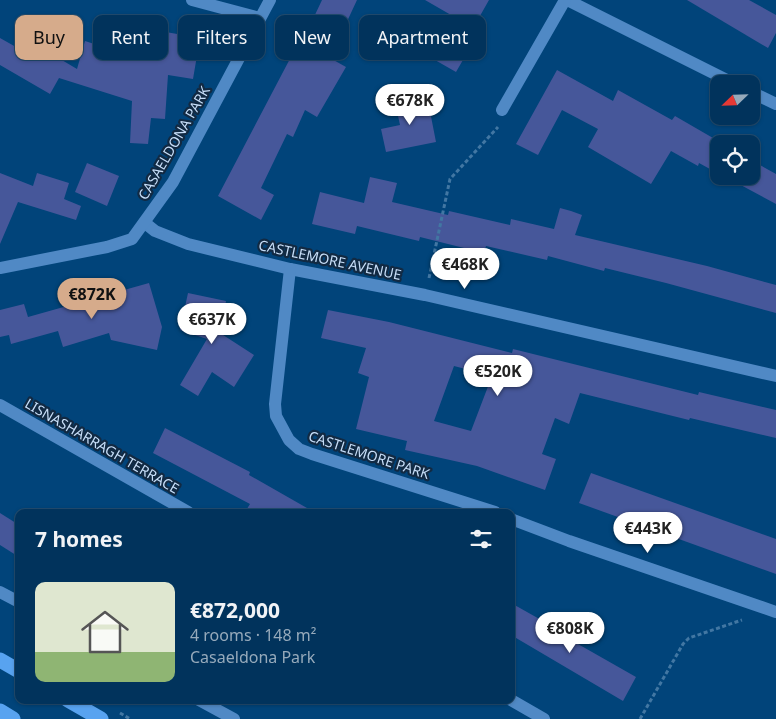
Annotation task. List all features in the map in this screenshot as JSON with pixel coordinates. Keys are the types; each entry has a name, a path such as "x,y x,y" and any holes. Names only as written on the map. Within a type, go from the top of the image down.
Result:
{"highway":[{"path":"0,660 15,669"},
{"path":"75,704 101,719"},
{"path":"0,711 13,719"}],"street":[{"path":"192,0 249,15"},
{"name":"CASAELDONA PARK","path":"262,15 270,0"},
{"path":"502,110 566,0 717,75"},
{"name":"CASAELDONA PARK","path":"0,268 107,247 132,239 173,182 238,60"},
{"path":"760,96 776,104"},
{"name":"CASTLEMORE AVENUE","path":"145,223 155,231 188,244 290,269 425,294 776,376"},
{"name":"CASTLEMORE PARK","path":"290,269 275,404 281,429 289,440 299,449 312,454 486,509"},
{"name":"LISNASHARRAGH TERRACE","path":"0,405 183,509"},
{"path":"515,520 776,612"},
{"path":"0,592 15,600"},
{"path":"515,702 544,719"},
{"path":"206,704 234,719"}],"path":[{"path":"425,294 450,179 497,128 502,110"},
{"path":"640,719 683,644 689,638 738,623 759,606"}],"building":[{"path":"322,0 357,0 349,17 349,15 315,15"},
{"path":"425,0 489,0 480,15 451,15"},
{"path":"687,0 749,0 776,15 776,33 768,48"},
{"path":"168,32 178,34 178,60 196,60 193,79 168,75 165,119 151,118 148,144 130,143 132,101 59,78 50,94 0,65 0,38 15,46 15,60 62,60 77,69 80,60 83,60 85,41 93,44 93,60 168,60"},
{"path":"289,60 334,60 346,67 317,117 305,110 293,137 287,134 261,188 274,195 261,220 218,196"},
{"path":"435,60 463,60 456,72"},
{"path":"557,70 613,101 618,90 672,120 675,116 710,136 710,169 699,163 698,166 671,151 651,184 588,147 598,129 562,110 538,155 516,144"},
{"path":"427,96 436,142 386,152 381,129 400,125 395,102"},
{"path":"87,163 119,176 107,206 75,192"},
{"path":"760,165 776,174 776,204 741,185 760,185"},
{"path":"0,173 33,186 37,173 69,183 64,199 81,206 76,220 18,202 0,244"},
{"path":"370,177 397,183 392,202 448,215 449,211 510,225 511,219 554,229 560,208 571,211 582,215 575,235 707,266 776,285 776,313 666,283 605,268 604,271 548,256 547,260 486,246 484,253 420,237 419,241 357,226 355,234 312,224 320,192 364,203"},
{"path":"149,283 162,327 157,350 111,340 109,333 63,347 58,331 11,344 9,335 0,337 0,310 24,304 28,317"},
{"path":"188,293 226,301 220,333 254,355 234,387 212,372 198,396 180,385 207,339 180,330"},
{"path":"328,310 389,322 512,353 513,349 698,395 699,392 776,410 776,438 690,418 689,420 580,393 569,424 555,418 542,454 556,459 545,490 477,466 405,450 407,441 356,429 369,377 358,373 366,348 321,338","holes":["454,366 492,376 471,431 434,421"]},
{"path":"165,428 250,472 249,475 309,509 247,509 250,504 153,453"},
{"path":"591,473 776,539 776,574 579,503"},
{"path":"0,513 15,522 15,554 0,545"},
{"path":"515,605 543,621 541,623 636,677 623,701 515,637"}]}
